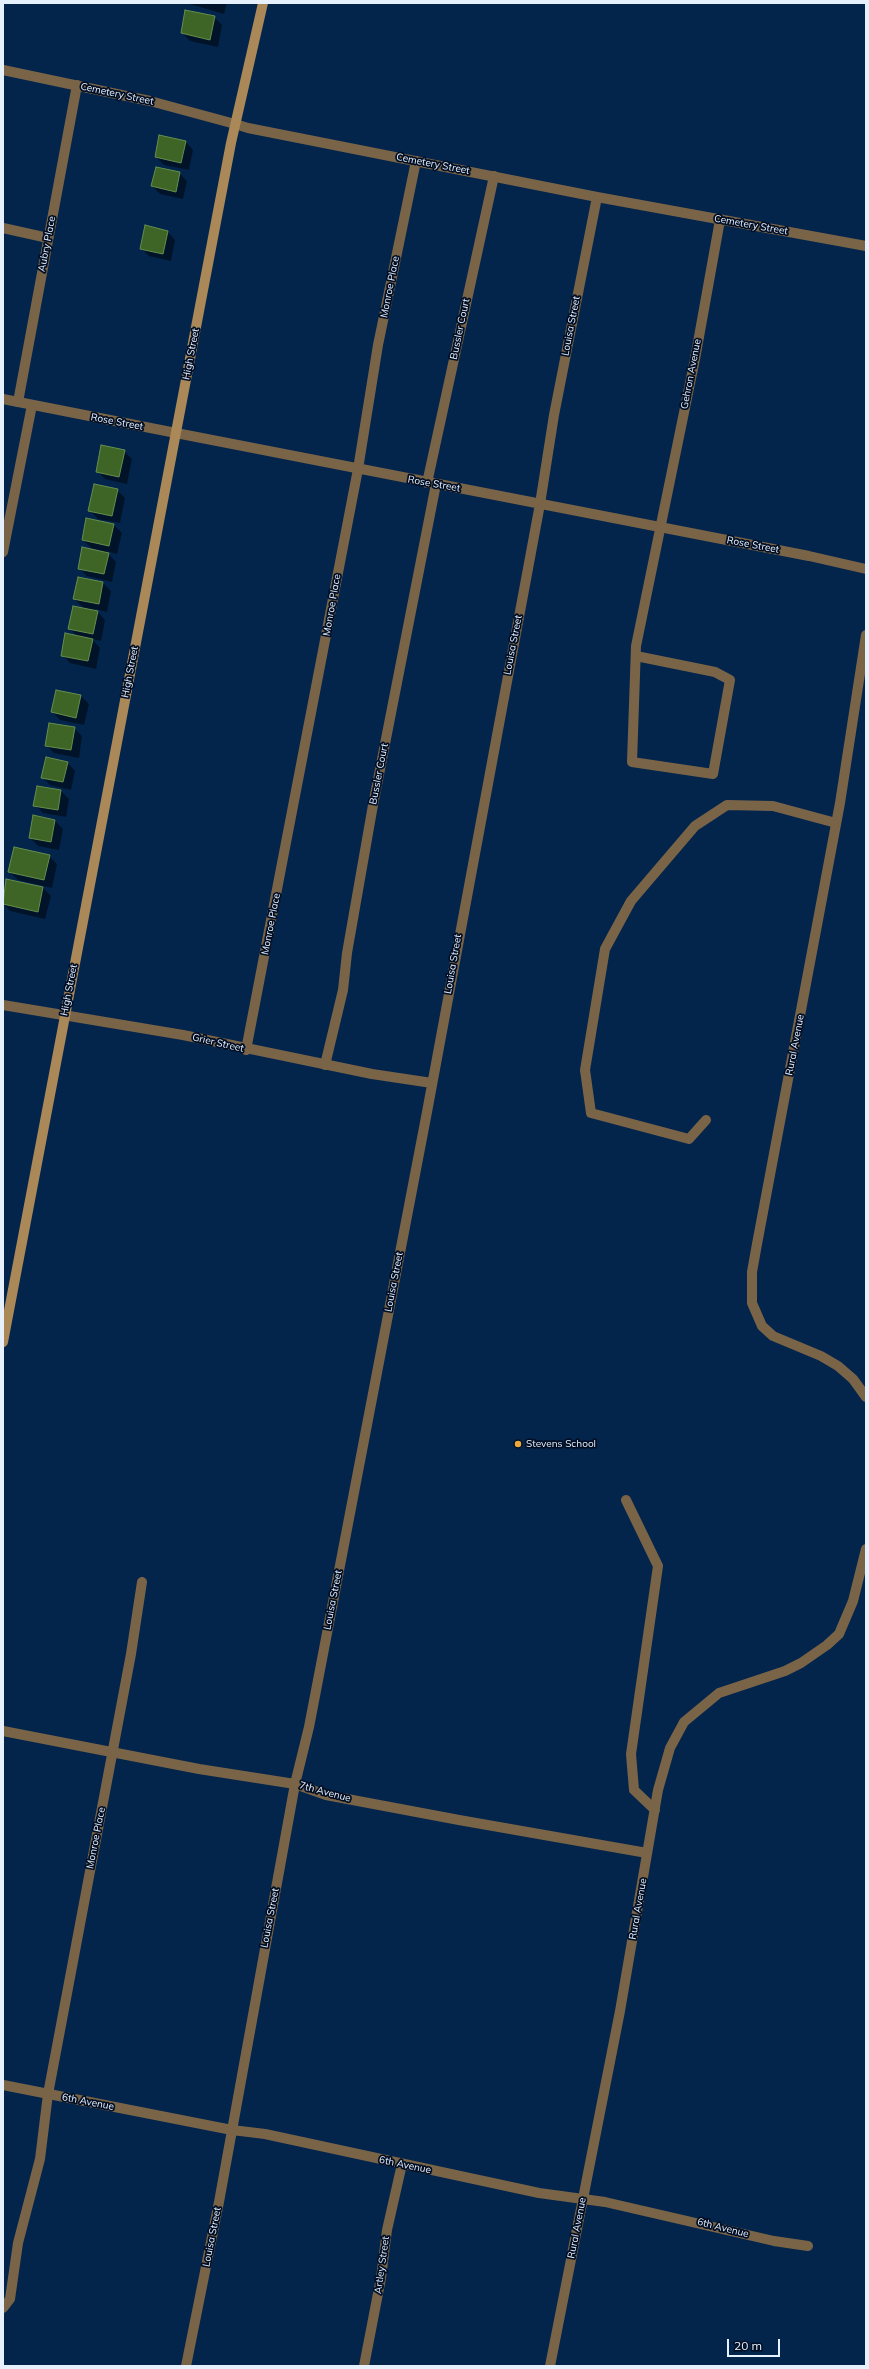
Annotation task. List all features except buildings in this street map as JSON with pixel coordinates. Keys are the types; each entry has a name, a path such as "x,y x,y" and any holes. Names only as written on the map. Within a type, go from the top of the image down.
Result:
{"main road":[{"name":"High Street","path":"3,1342 235,124 263,3"}],"street":[{"name":"Cemetery Street","path":"3,70 150,100 248,128 596,197 866,246"},
{"name":"Aubry Place","path":"18,402 77,85"},
{"name":"Monroe Place","path":"246,1050 358,469 378,345 416,161"},
{"name":"Bussler Court","path":"325,1065 343,990 347,953 431,483 494,176"},
{"name":"Louisa Street","path":"186,2366 232,2130 296,1784 309,1727 432,1083 540,504 554,415 596,197"},
{"name":"Gehron Avenue","path":"636,656 716,672 730,680 713,774 632,762 636,656 659,528 695,358 720,220"},
{"path":"3,228 48,238"},
{"name":"Rose Street","path":"3,399 809,556 866,569"},
{"path":"3,552 32,405"},
{"name":"Rural Avenue","path":"866,635 836,823 756,1244 752,1272 752,1303 762,1326 773,1336 821,1356 838,1366 853,1379 866,1397"},
{"path":"706,1120 689,1139 591,1113 585,1070 605,948 631,901 695,826 726,805 773,806 836,823"},
{"name":"Grier Street","path":"3,1005 183,1036 325,1065 432,1083"},
{"path":"626,1500 658,1566 631,1754 634,1790 655,1810"},
{"name":"Rural Avenue","path":"550,2366 620,2011 655,1810 670,1748 684,1722 719,1693 784,1672 801,1663 827,1645 839,1634 854,1601 866,1549"},
{"name":"Monroe Place","path":"3,2308 10,2299 18,2243 40,2159 48,2094 142,1582"},
{"name":"7th Avenue","path":"3,1731 199,1769 296,1784 326,1794 647,1853"},
{"name":"6th Avenue","path":"3,2085 232,2130 264,2134 539,2194 582,2199 808,2246"},
{"name":"Artley Street","path":"364,2366 381,2278 387,2230 402,2164"}],"place":[{"name":"Stevens School","path":"518,1444"}]}
